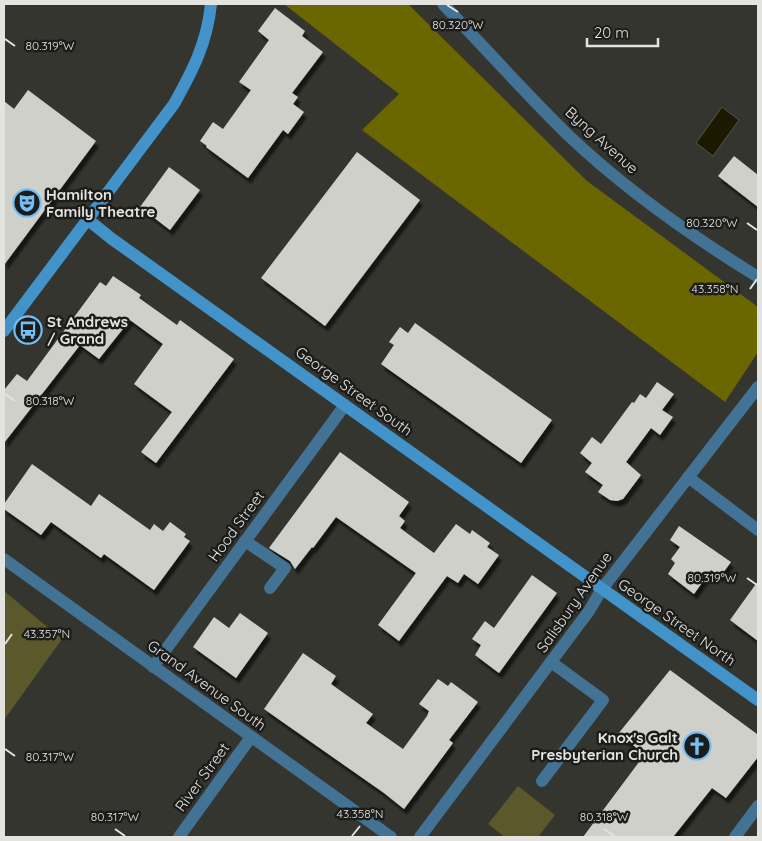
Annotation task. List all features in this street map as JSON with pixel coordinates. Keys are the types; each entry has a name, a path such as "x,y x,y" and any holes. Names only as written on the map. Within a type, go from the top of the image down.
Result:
{"main road":[{"path":"4,331 174,104 192,72 205,42 211,4"},
{"name":"George Street South","path":"87,220 602,589"},
{"name":"George Street North","path":"602,589 758,700"}],"street":[{"name":"Byng Avenue","path":"443,4 570,136 625,184 711,248 758,277"},
{"name":"Salisbury Avenue","path":"420,837 590,611 602,589 758,387"},
{"name":"Hood Street","path":"153,667 344,405"},
{"path":"688,477 758,530"},
{"path":"245,541 285,568 270,588"},
{"name":"Grand Avenue South","path":"4,559 391,837"},
{"path":"542,781 603,700 551,662"},
{"name":"River Street","path":"179,837 251,737"},
{"path":"735,837 758,806"}],"shaded area":[{"path":"284,4 408,4 587,181 758,307 758,352 725,402 362,130 399,94"},
{"path":"722,107 739,120 713,156 696,143"},
{"path":"4,591 62,639 4,720"},
{"path":"518,786 555,815 538,837 505,837 488,824"}],"building":[{"path":"275,8 305,31 302,36 323,52 292,93 298,97 293,104 304,112 288,134 283,130 248,178 200,141 213,122 223,129 251,90 239,82 269,40 258,31"},
{"name":"Hamilton Family Theatre","path":"28,90 96,141 4,265 4,101 14,109"},
{"path":"357,152 420,200 325,326 261,278"},
{"path":"734,156 758,175 758,207 718,176"},
{"path":"169,167 200,190 170,230 140,207"},
{"path":"113,276 141,295 139,298 177,325 180,320 234,359 156,463 141,452 172,412 134,384 163,344 130,320 99,359 80,345 4,443 4,390 17,374 27,381 100,282 106,286"},
{"path":"415,323 552,420 521,463 381,364 394,345 389,342 400,327 408,333"},
{"path":"657,382 674,394 662,410 673,417 660,435 651,428 626,462 641,475 623,499 617,501 610,500 598,492 603,485 585,472 592,463 580,453 592,437 601,444 632,402 634,403 640,394 646,398"},
{"path":"340,452 409,502 399,516 405,521 400,528 434,553 456,524 470,534 472,530 490,543 487,547 499,555 478,584 464,574 458,583 447,576 399,641 378,625 416,573 336,517 295,569 290,561 269,548"},
{"path":"32,464 91,506 99,494 150,530 154,524 163,531 170,522 186,534 184,537 190,541 154,590 104,554 101,558 51,522 41,535 4,509 4,504"},
{"path":"679,526 731,562 720,577 711,570 694,594 668,574 675,563 671,559 680,547 670,540"},
{"path":"532,575 557,593 499,673 475,655 481,645 472,639 485,621 494,628"},
{"path":"758,581 758,641 730,620"},
{"path":"240,613 268,633 236,678 193,647 214,617 229,628"},
{"path":"303,653 336,676 331,684 373,714 366,723 403,749 427,716 429,711 419,704 438,679 448,686 451,682 478,702 449,740 453,743 404,809 264,709"},
{"name":"Knox's Galt Presbyterian Church","path":"670,670 757,734 758,757 726,798 712,788 673,837 583,837 645,754 618,734"}],"place":[{"name":"Hamilton Family Theatre","path":"27,203"},
{"name":"St Andrews / Grand","path":"28,330"},
{"name":"Knox's Galt Presbyterian Church","path":"697,746"}]}
